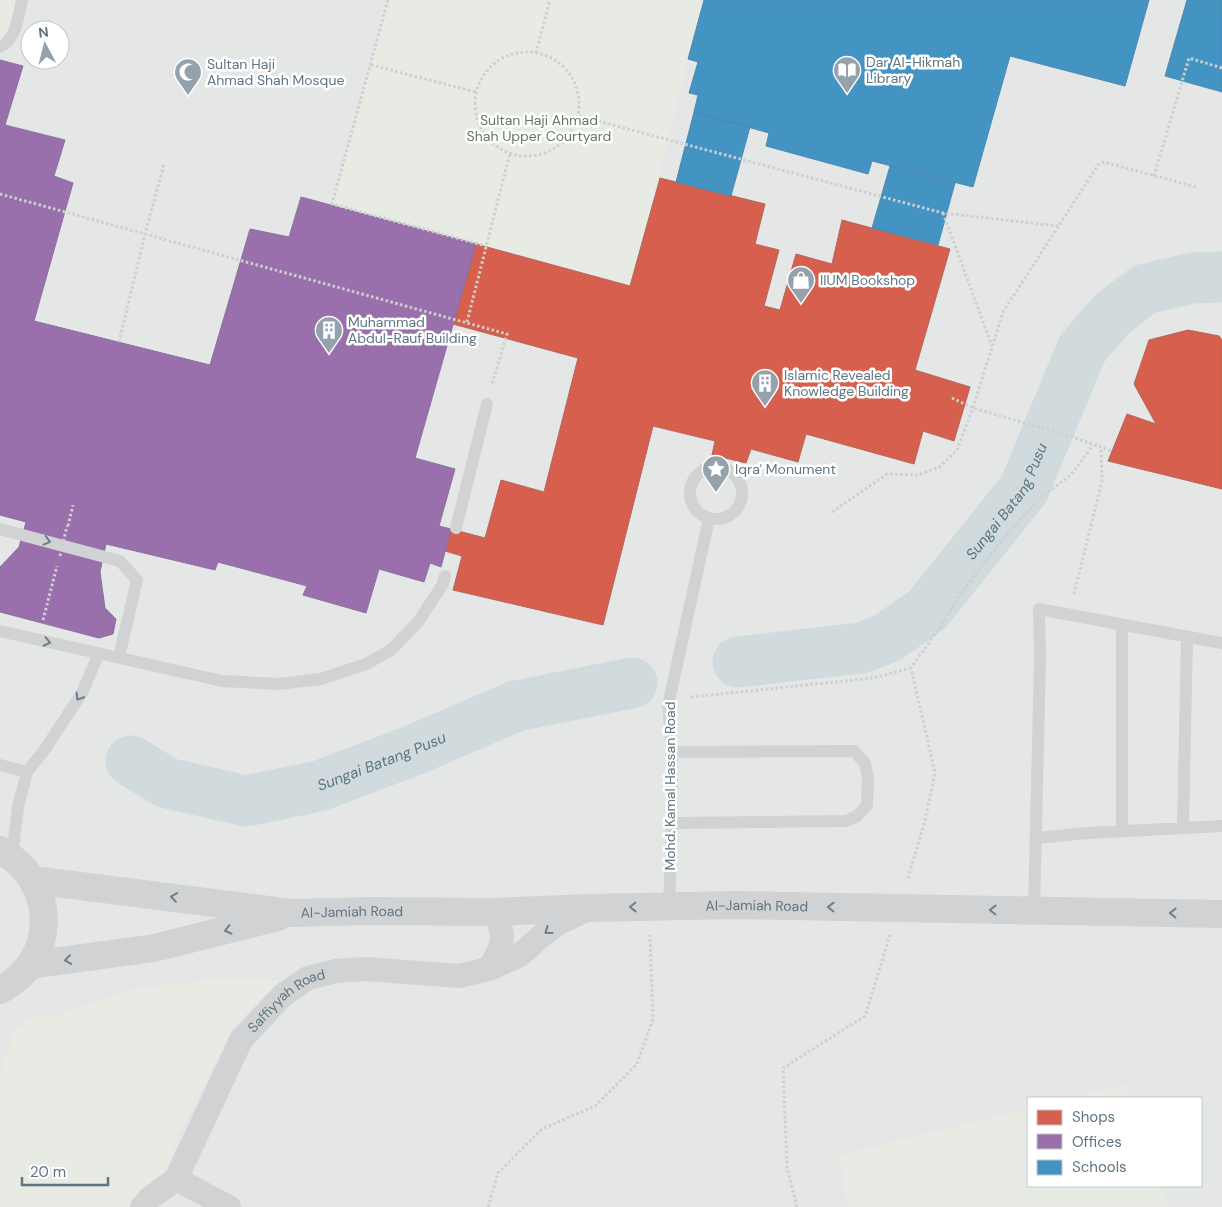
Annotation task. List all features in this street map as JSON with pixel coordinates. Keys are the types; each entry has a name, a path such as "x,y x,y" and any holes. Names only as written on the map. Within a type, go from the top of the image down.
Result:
{"street":[{"path":"0,990 20,977 30,965 40,945 44,923 42,901 34,880 24,868 6,853"},
{"name":"Al-Jamiah Road","path":"34,880 292,913 372,911 493,912 590,908 746,906 1222,914"},
{"name":"Saffiyyah Road","path":"142,1207 149,1199 176,1179 241,1040 283,995 308,978 336,971 365,969 459,976 489,969 520,955 557,924 590,908"},
{"path":"489,969 500,950 503,935 500,923 493,912"},
{"name":"Al-Jamiah Road","path":"30,965 154,948 292,913"},
{"path":"176,1179 229,1207"}],"lane":[{"path":"0,47 6,44 14,34 22,0"},
{"path":"456,528 487,404"},
{"path":"720,467 736,476 740,483 741,500 738,507 726,517 709,519 695,510 689,492 696,476 703,470 720,467"},
{"name":"Mohd. Kamal Hassan Road","path":"659,907 672,823 672,752 668,705 709,519"},
{"path":"0,529 120,561 137,580 119,657"},
{"path":"0,631 222,681 278,684 321,679 366,664 391,650 418,622 443,584 445,576"},
{"path":"1034,911 1040,659 1039,609 1222,644"},
{"path":"1122,624 1122,832"},
{"path":"1183,828 1187,637"},
{"path":"6,853 27,772 45,749 82,693 99,653"},
{"path":"672,752 854,751 866,763 868,777 867,805 857,816 846,821 672,823"},
{"path":"0,765 27,772"},
{"path":"1036,838 1222,826"}],"path":[{"path":"388,0 332,204 486,246"},
{"path":"536,53 550,0"},
{"path":"521,52 536,53 553,58 566,69 576,83 580,99 578,116 572,132 560,145 545,154 527,156 510,154 486,136 478,122 475,108 476,92 482,78 492,65 506,57 521,52"},
{"path":"1154,176 1189,58 1222,68"},
{"path":"370,65 476,92"},
{"path":"578,116 943,213 1059,226"},
{"path":"466,322 510,154"},
{"path":"832,512 887,474 918,475 939,467 957,450 973,408 1003,312 1098,165 1104,162 1196,187"},
{"path":"119,342 164,164"},
{"path":"0,194 507,334 487,404"},
{"path":"943,213 992,346"},
{"path":"952,398 973,408 1070,436 1112,451"},
{"path":"670,699 873,678 911,668 943,623 961,593 996,547 1040,498 1071,476 1093,445"},
{"path":"1069,615 1102,481 1101,448"},
{"path":"37,640 73,505"},
{"path":"908,878 924,824 935,773 911,668"},
{"path":"488,1207 498,1173 542,1129 595,1106 637,1064 653,1019 659,907"},
{"path":"797,1207 787,1167 783,1068 865,1016 892,928"}],"shaded area":[{"path":"0,0 1222,0 1222,1207 0,1207"}],"green space":[{"path":"0,0 22,0 0,47"},
{"name":"Sultan Haji Ahmad Shah Upper Courtyard","path":"388,0 704,0 630,286 332,204"},
{"path":"210,980 281,980 234,1025 181,1128 167,1170 134,1207 0,1207 0,1072 7,1056 13,1031 37,1015 59,1015 133,989"},
{"path":"1127,1085 1131,1097 1076,1097"},
{"path":"1027,1109 1027,1187 1162,1187 1169,1207 848,1207 839,1155"}],"building: Shops":[{"name":"Islamic Revealed Knowledge Building","path":"660,178 765,204 755,244 779,250 764,306 780,310 796,254 832,264 842,220 950,249 915,370 970,387 954,441 923,431 914,464 806,434 798,462 751,449 746,463 712,455 715,441 653,426 603,625 453,590 462,556 445,551 451,529 485,538 501,480 544,492 578,358 453,324 476,244 630,286"},
{"path":"1188,330 1219,336 1222,340 1222,489 1108,461 1127,414 1156,424 1134,384 1149,340"}],"building: Offices":[{"name":"Muhammad Abdul-Rauf Building","path":"0,60 20,65 20,70 22,70 5,125 65,140 54,176 73,183 34,321 210,365 250,229 289,237 301,197 476,244 415,458 455,469 439,526 451,529 441,567 430,563 424,582 379,569 366,613 303,595 307,586 218,562 215,570 106,544 100,572 105,608 116,619 113,634 99,638 0,612 0,567 19,547 26,522 0,515"}],"building: Schools":[{"name":"Dar Al-Hikmah Library","path":"704,0 1149,0 1125,86 1010,56 973,187 872,161 868,174 766,146 769,133 694,112 698,95 689,93 698,62 688,59"},
{"path":"1187,0 1222,0 1222,92 1165,76"},
{"path":"694,112 750,127 731,196 676,182"},
{"path":"890,166 955,183 938,245 872,228"}],"waterway":[{"name":"Sungai Batang Pusu","path":"738,662 861,648 887,638 927,610 1024,489 1082,349 1112,314 1145,289 1193,278 1222,277"},
{"name":"Sungai Batang Pusu","path":"131,761 167,783 246,801 319,786 414,750 516,706 632,683"}],"place":[{"name":"Dar Al-Hikmah Library","path":"847,94"},
{"name":"Sultan Haji Ahmad Shah Mosque","path":"188,96"},
{"name":"IIUM Bookshop","path":"801,304"},
{"name":"Muhammad Abdul-Rauf Building","path":"329,354"},
{"name":"Islamic Revealed Knowledge Building","path":"765,407"},
{"name":"Iqra' Monument","path":"716,493"}]}
